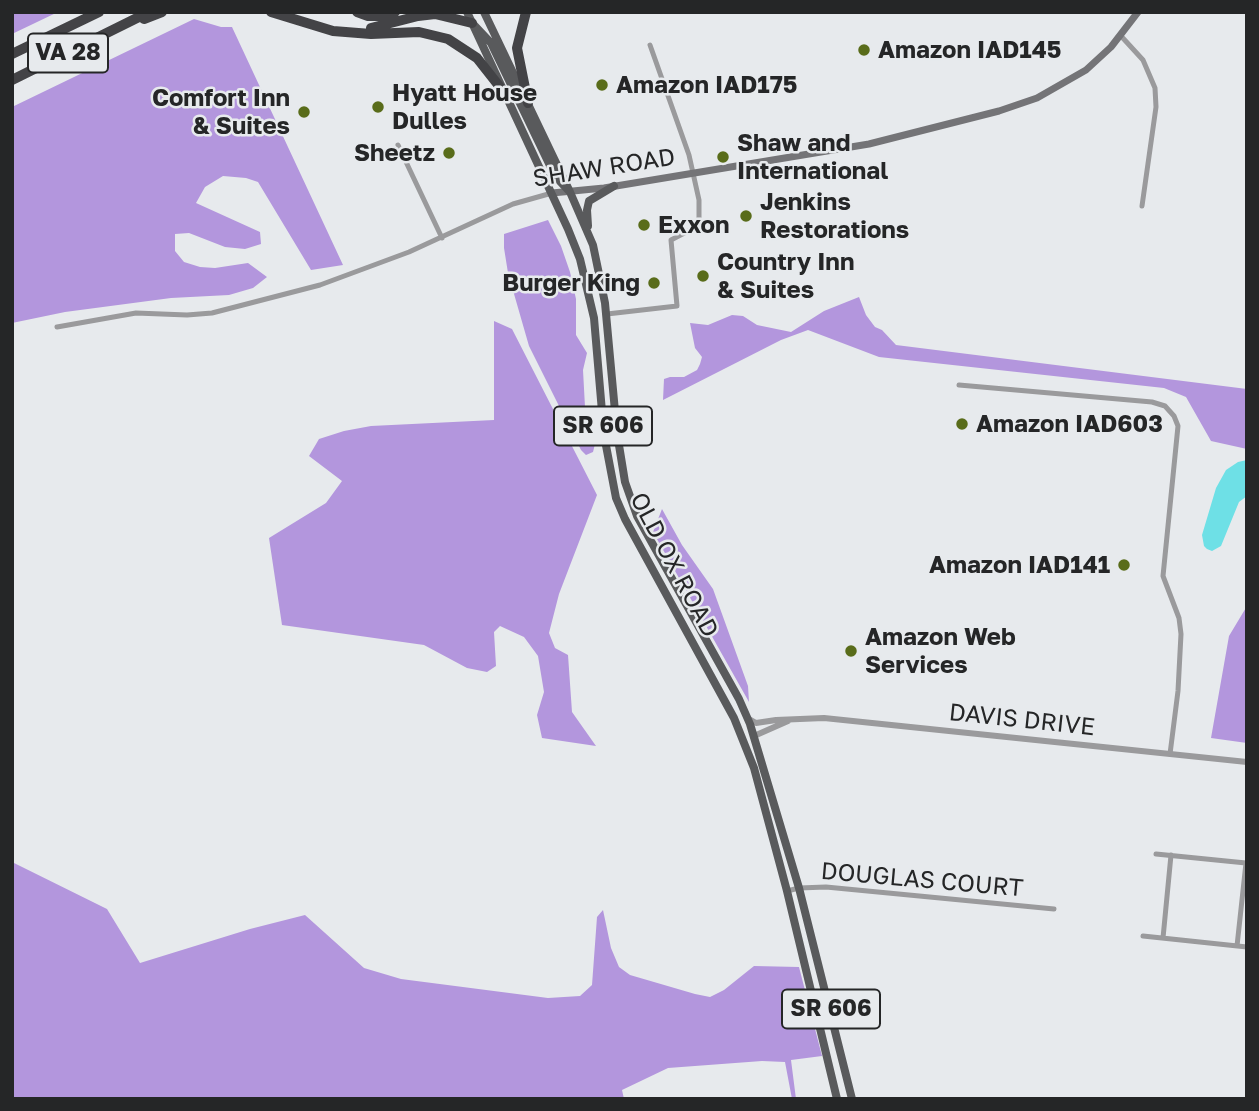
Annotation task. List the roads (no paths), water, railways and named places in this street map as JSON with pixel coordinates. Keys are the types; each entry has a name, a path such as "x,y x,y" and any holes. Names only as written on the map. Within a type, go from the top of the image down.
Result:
{"highway":[{"name":"VA 28","path":"12,54 99,12"},
{"name":"VA 28","path":"12,80 149,12"},
{"path":"123,26 162,12"},
{"path":"271,12 318,28 350,33 419,32 448,39 477,58 503,91"},
{"path":"357,12 383,16 395,12"},
{"path":"526,12 517,48 527,103"},
{"path":"350,33 435,14 472,23"}],"main road":[{"name":"OLD OX ROAD","path":"467,12 574,243 590,296 604,435 616,498 737,725 757,777 837,1099"},
{"name":"OLD OX ROAD","path":"484,12 590,239 607,314 618,451 631,501 746,715 754,736 799,888 852,1099"},
{"name":"SHAW ROAD","path":"552,193 614,186 869,144 999,111 1037,98 1071,80 1097,60 1121,36 1138,12"},
{"path":"472,23 491,43 555,176 570,192"},
{"path":"590,239 588,205 593,198 614,186"},
{"path":"737,725 754,736"}],"street":[{"path":"1121,36 1143,60 1154,88 1156,107 1142,206"},
{"path":"607,314 677,306 671,240 688,233 699,218 699,200 684,135 650,44"},
{"path":"398,145 442,238"},
{"name":"SHAW ROAD","path":"57,327 136,313 212,313 346,276 442,238 513,204 552,193"},
{"path":"959,385 1152,402 1165,406 1174,416 1178,433 1163,576 1179,618 1181,634 1178,691 1170,754"},
{"name":"DAVIS DRIVE","path":"746,715 756,723 824,718 1247,762"},
{"name":"DAVIS DRIVE","path":"754,736 793,719"},
{"path":"1156,854 1246,863 1237,946"},
{"path":"1163,938 1171,855"},
{"name":"DOUGLAS COURT","path":"787,891 799,888 835,888 1054,909"},
{"path":"1143,936 1247,947"}],"water":[{"path":"1247,460 1247,496 1239,502 1221,546 1212,551 1207,549 1202,535 1216,488 1226,470"}],"place":[{"name":"Amazon IAD145","path":"864,50"},
{"name":"Amazon IAD175","path":"602,85"},
{"name":"Hyatt House Dulles","path":"378,107"},
{"name":"Comfort Inn & Suites","path":"304,112"},
{"name":"Sheetz","path":"449,153"},
{"name":"Shaw and International","path":"723,157"},
{"name":"Jenkins Restorations","path":"746,216"},
{"name":"Exxon","path":"644,225"},
{"name":"Country Inn & Suites","path":"703,276"},
{"name":"Burger King","path":"654,283"},
{"name":"Amazon IAD603","path":"962,424"},
{"name":"Amazon IAD141","path":"1124,565"},
{"name":"Amazon Web Services","path":"851,651"}]}
